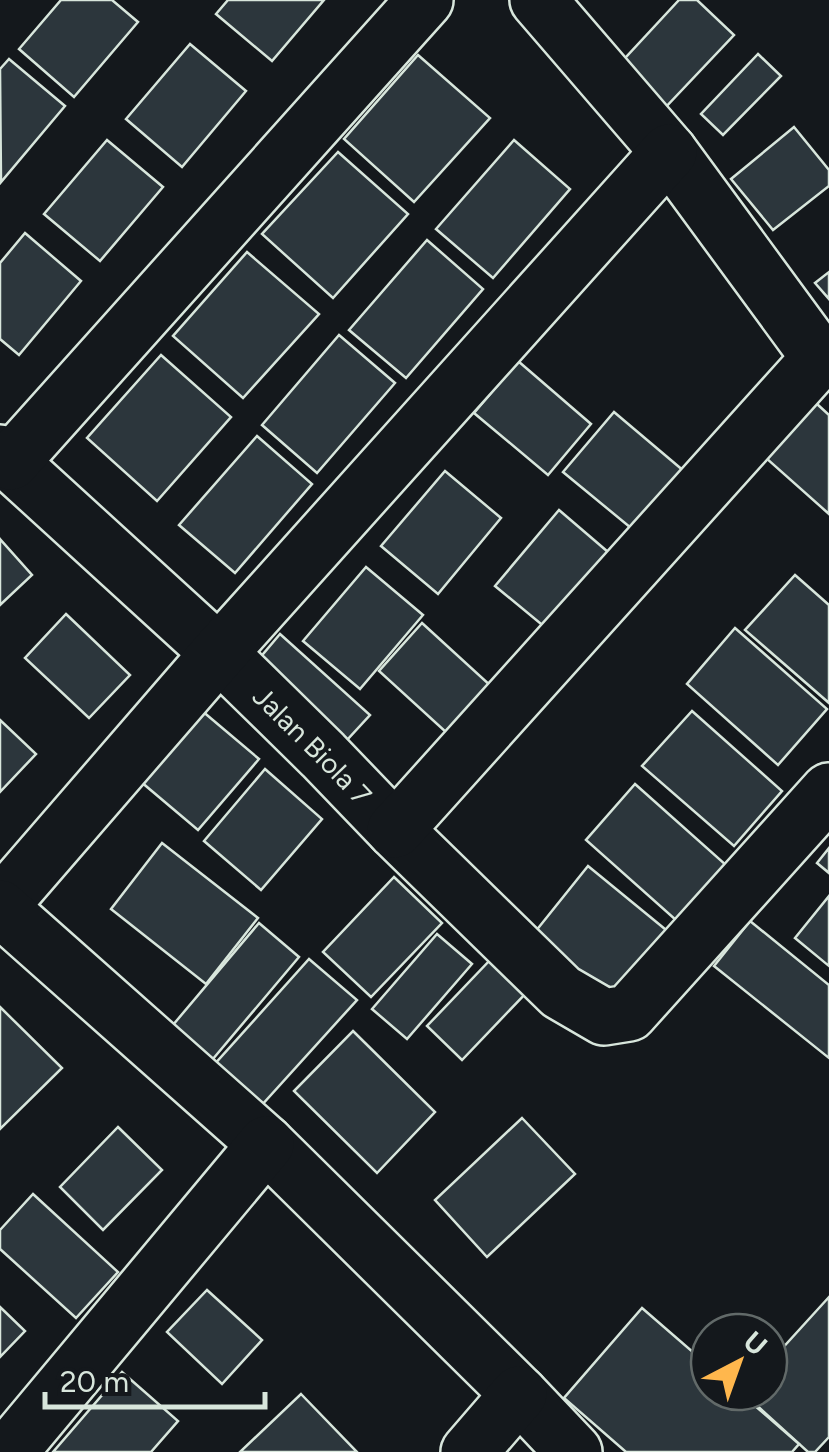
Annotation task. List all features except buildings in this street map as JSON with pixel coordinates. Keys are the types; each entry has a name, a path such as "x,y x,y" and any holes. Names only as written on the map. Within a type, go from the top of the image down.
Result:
{"street":[{"path":"5,458 426,0"},
{"path":"394,830 824,363 668,152 538,0"},
{"path":"574,1452 266,1144 0,907 218,653 668,152"},
{"name":"Jalan Biola 7","path":"5,458 218,653 561,992 604,1017 629,1013 829,791"},
{"path":"9,1452 266,1144"},
{"path":"469,1452 518,1394"}]}
